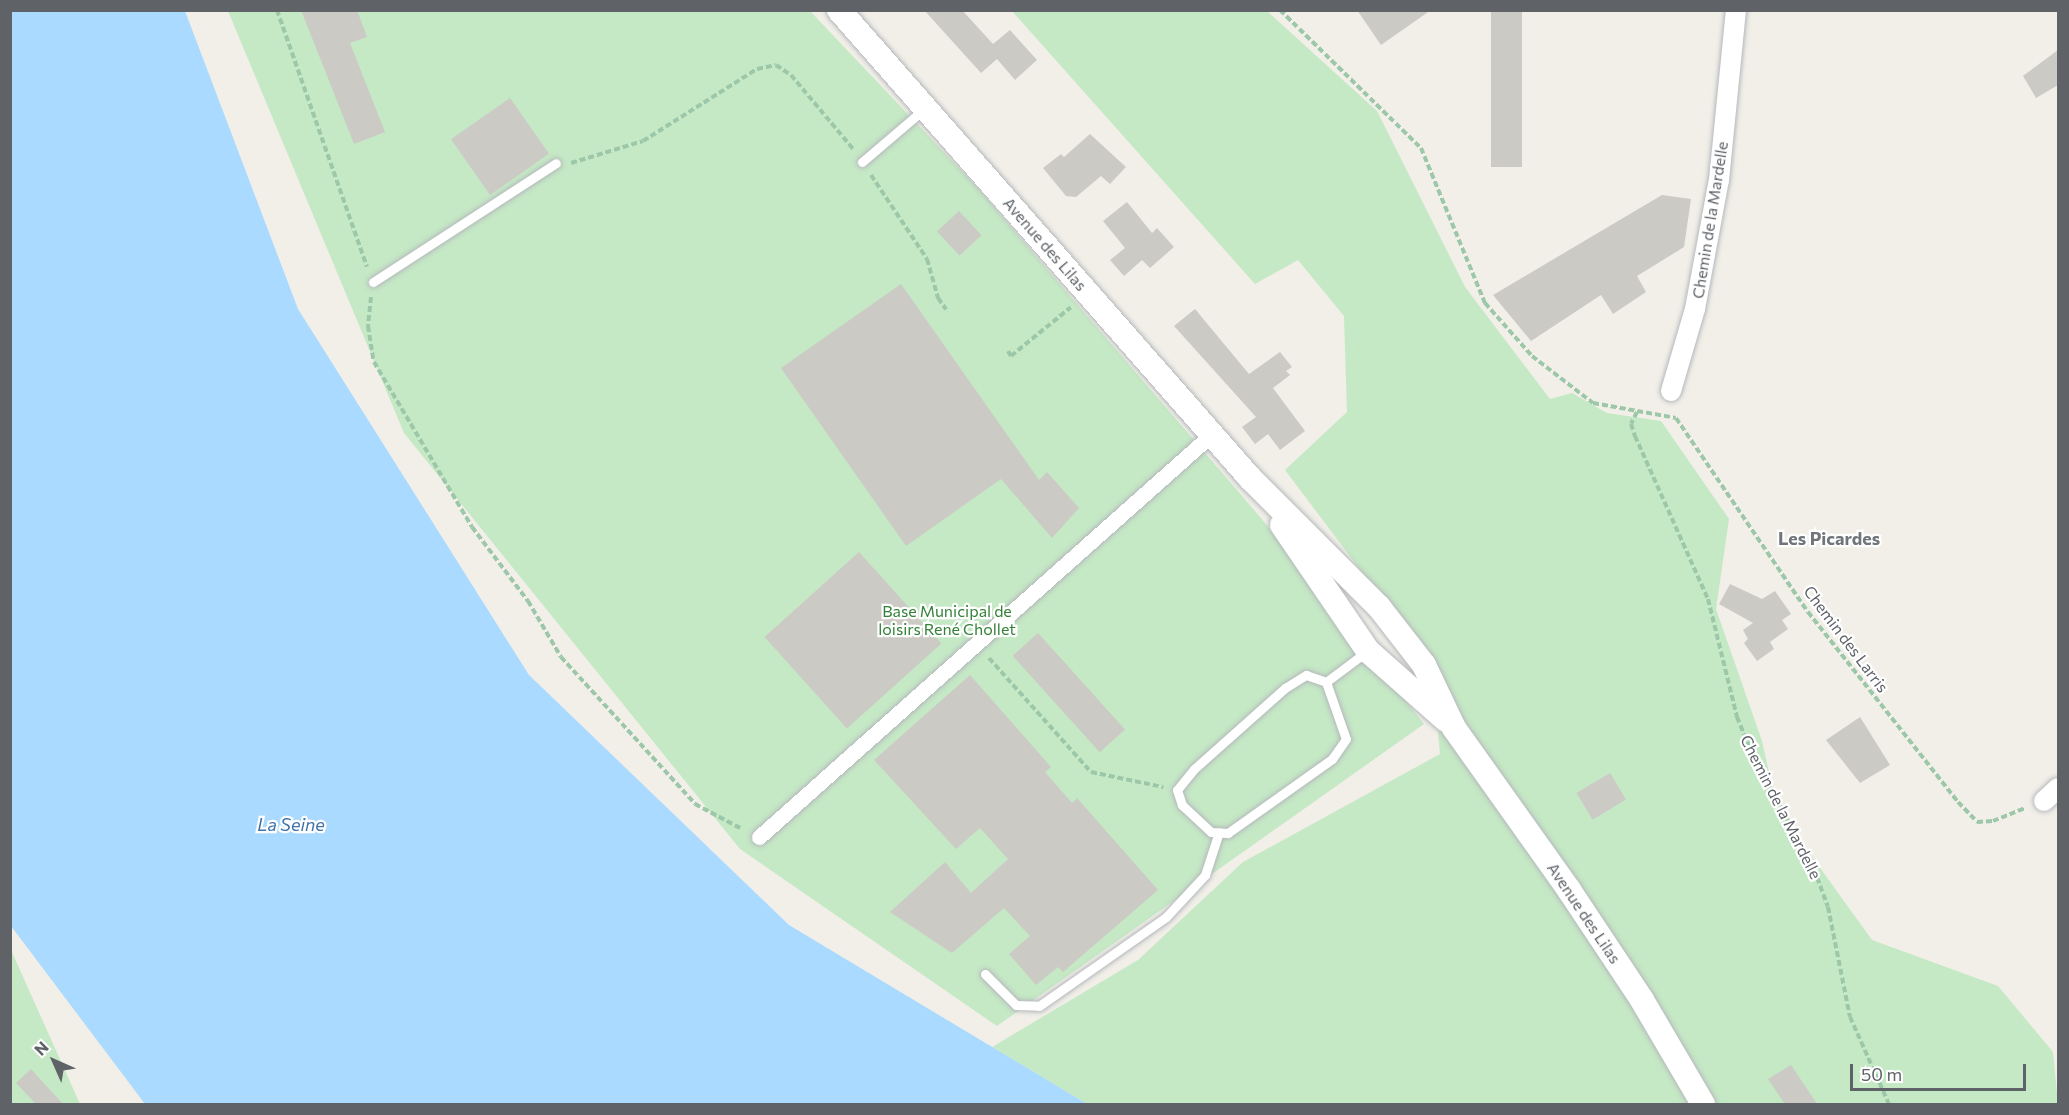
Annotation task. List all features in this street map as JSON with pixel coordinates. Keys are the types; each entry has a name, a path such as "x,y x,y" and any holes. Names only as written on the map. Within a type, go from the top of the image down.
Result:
{"street":[{"name":"Avenue des Lilas","path":"839,10 1250,478 1379,607 1425,665 1454,728 1582,910 1703,1104"},
{"name":"Chemin de la Mardelle","path":"1671,391 1695,309 1719,180 1736,10"},
{"path":"759,837 1212,434"},
{"name":"Avenue des Lilas","path":"1250,478 1368,651 1454,728"},
{"path":"1354,630 1379,607"},
{"path":"1368,651 1394,626"}],"lane":[{"path":"862,162 925,108"},
{"path":"372,282 556,164"},
{"path":"1326,682 1368,651"},
{"path":"1306,675 1326,682 1346,739 1332,759 1256,816 1228,833 1210,832 1182,805 1177,789 1285,688 1306,675"},
{"path":"985,974 1016,1005 1039,1006 1166,917 1205,875 1219,832"}],"path":[{"path":"277,10 372,282 368,326 374,362 472,527 528,601 561,657 695,804 759,837"},
{"path":"1280,10 1421,148 1485,303 1524,347 1593,403 1638,412"},
{"path":"556,164 566,165 643,141 757,69 776,65 790,75 839,130 862,162 927,259 938,298 946,309"},
{"path":"1008,351 1011,356 1089,294"},
{"name":"Chemin des Larris","path":"1638,412 1660,413 1676,418 1808,612 1977,822 1993,821 2051,794"},
{"name":"Chemin de la Mardelle","path":"1638,412 1631,424 1708,599 1737,717 1752,754 1814,869 1828,907 1850,1017 1889,1104"},
{"path":"977,644 1091,772 1177,789"}],"green space":[{"name":"Base Municipal de loisirs René Chollet","path":"228,11 810,11 975,185 1261,518 1424,724 997,1026 740,849 404,433"},
{"path":"1012,11 1267,11 1377,111 1465,287 1550,399 1572,393 1607,413 1661,421 1729,519 1716,609 1762,741 1777,808 1872,940 1998,986 2053,1052 2058,1104 1087,1104 992,1047 1138,960 1243,862 1440,754 1432,665 1285,470 1347,412 1344,316 1298,260 1255,284"},
{"path":"11,950 80,1104 11,1104"}],"water":[{"name":"La Seine","path":"10,11 185,11 298,309 529,675 789,925 1087,1104 145,1104 11,926"}],"building":[{"path":"301,10 357,10 367,37 350,43 385,132 354,144"},
{"path":"924,10 962,10 993,44 1010,30 1037,60 1015,80 997,59 981,73"},
{"path":"1357,10 1431,10 1381,45"},
{"path":"1491,10 1522,10 1522,167 1491,167"},
{"path":"2058,50 2058,85 2036,98 2023,76"},
{"path":"510,98 549,154 490,195 451,139"},
{"path":"1090,134 1126,167 1110,184 1101,176 1076,197 1066,196 1043,168 1061,154 1064,157"},
{"path":"1662,195 1691,199 1684,247 1637,276 1646,292 1613,314 1601,295 1531,341 1493,295"},
{"path":"1127,202 1152,233 1157,228 1174,247 1150,268 1142,260 1124,276 1110,260 1125,248 1103,221"},
{"path":"959,211 982,235 960,256 937,231"},
{"path":"901,284 1039,480 1047,472 1079,508 1052,538 1001,479 906,546 781,368"},
{"path":"1195,309 1249,374 1280,352 1292,367 1286,371 1290,375 1273,388 1305,431 1280,450 1268,434 1255,444 1242,427 1256,417 1174,326"},
{"path":"859,552 941,643 847,728 765,637"},
{"path":"1730,584 1762,599 1775,591 1791,614 1782,620 1788,629 1770,642 1774,649 1757,661 1744,643 1748,639 1743,630 1753,623 1719,604"},
{"path":"1038,633 1125,730 1100,752 1013,656"},
{"path":"970,675 1051,767 1045,772 1072,803 1077,798 1158,890 1063,972 1058,967 1036,985 1009,954 1030,936 1004,908 952,953 890,912 945,862 971,893 1008,859 980,828 956,849 874,760"},
{"path":"1860,717 1890,765 1860,783 1826,740"},
{"path":"1610,773 1626,800 1593,820 1577,793"},
{"path":"1791,1065 1817,1104 1785,1104 1768,1079"},
{"path":"31,1069 63,1104 36,1104 16,1083"}],"district":[{"name":"Les Picardes","path":"1829,538"}]}
